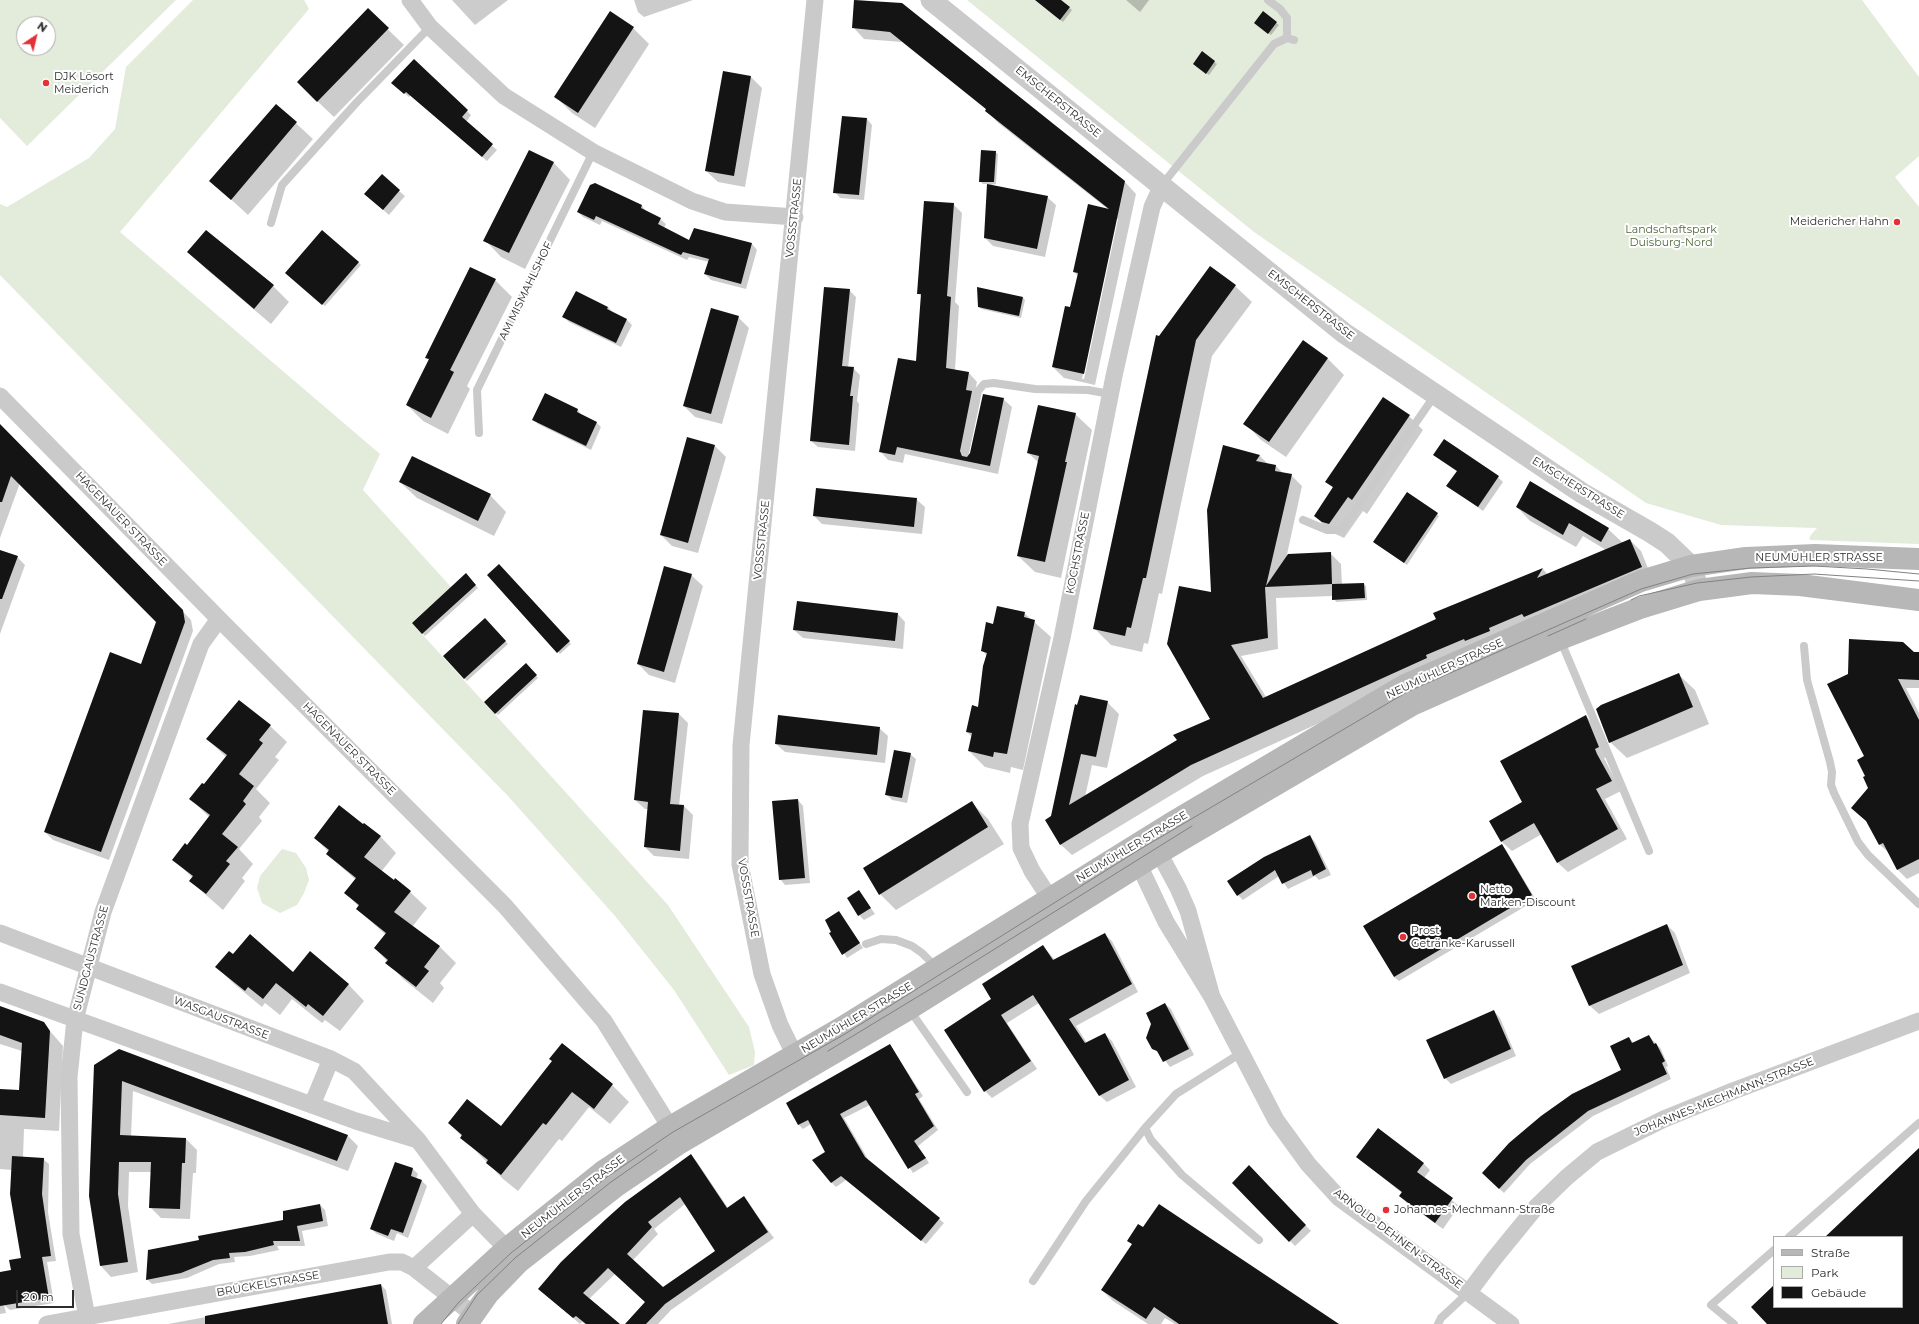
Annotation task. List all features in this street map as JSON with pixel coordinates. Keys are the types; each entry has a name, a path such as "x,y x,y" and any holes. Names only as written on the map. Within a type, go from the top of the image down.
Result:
{"main road":[{"name":"NEUMÜHLER STRASSE","path":"1055,906 1139,865 1412,705 1556,629 1641,581 1691,566 1746,558 1815,555 1919,559"},
{"name":"NEUMÜHLER STRASSE","path":"424,1324 452,1298 513,1255 567,1223 628,1178 799,1063 904,1001 1055,906 1140,843 1405,685 1556,629 1640,608 1699,590 1752,583 1800,585 1919,600"},
{"name":"NEUMÜHLER STRASSE","path":"470,1320 513,1255 602,1172 670,1127 799,1063"}],"street":[{"path":"410,0 430,27 504,96 593,152 692,201 725,212 794,218"},
{"name":"VOSSSTRASSE","path":"799,1063 780,1025 762,974 740,864 741,745 815,0"},
{"name":"EMSCHERSTRASSE","path":"931,0 1344,333 1582,493 1650,532 1679,554 1691,566 1699,590"},
{"name":"KOCHSTRASSE","path":"1055,906 1032,871 1021,848 1020,824 1062,638 1110,394 1152,207 1162,185"},
{"name":"HAGENAUER STRASSE","path":"0,396 219,619 506,906 604,1021 670,1127"},
{"name":"SUNDGAUSTRASSE","path":"87,1317 71,1234 69,1077 75,1020 102,912 201,644 219,619"},
{"path":"1140,843 1149,845 1159,853"},
{"name":"ARNOLD-DEHNEN-STRASSE","path":"1140,843 1137,851 1139,865 1166,922 1212,997 1276,1120 1308,1164 1339,1198 1511,1324"},
{"name":"ARNOLD-DEHNEN-STRASSE","path":"1159,853 1178,888 1188,911 1212,997"},
{"name":"WASGAUSTRASSE","path":"0,932 331,1059 354,1071 418,1140 473,1214 513,1255"},
{"path":"0,992 312,1105 418,1140"},
{"name":"JOHANNES-MECHMANN-STRASSE","path":"1468,1292 1492,1260 1537,1206 1566,1177 1597,1152 1664,1119 1733,1091 1919,1021"},
{"path":"312,1105 331,1059"},
{"path":"414,1268 473,1214"},
{"name":"BRÜCKELSTRASSE","path":"47,1324 389,1262 402,1262 414,1268 452,1298 470,1320"}],"lane":[{"path":"1162,185 1274,44 1290,39 1287,18 1280,9 1268,0"},
{"path":"271,223 282,185 357,102 430,27"},
{"name":"AM MISMAHLSHOF","path":"479,433 477,390 593,152"},
{"path":"966,452 978,391 984,384 994,383 1035,389 1088,390 1110,394"},
{"path":"1303,520 1327,530 1338,530 1345,525 1435,395"},
{"path":"1556,629 1649,851"},
{"path":"1804,646 1807,680 1830,762 1831,785 1834,793 1858,842 1868,854 1919,904"},
{"path":"866,944 881,939 896,940 912,946 922,953 943,977"},
{"path":"904,1001 967,1092"},
{"path":"1033,1281 1086,1201 1145,1128 1176,1094 1241,1053"},
{"path":"1790,1236 1919,1123"},
{"path":"1145,1128 1151,1140 1182,1176 1259,1240"},
{"path":"1734,1324 1711,1305 1773,1251"},
{"path":"1438,1324 1441,1318 1468,1292"}],"green space":[{"name":"DJK Lösort Meiderich","path":"0,0 176,0 27,146 0,118"},
{"path":"193,0 304,0 309,9 120,232 380,454 363,490 451,587 412,623 668,905 749,1027 755,1052 754,1065 729,1075 674,990 615,916 508,796 0,275 0,204 7,207 89,158 115,129 126,67"},
{"name":"Landschaftspark Duisburg-Nord","path":"967,0 1862,0 1919,77 1919,156 1895,177 1919,207 1919,544 1811,540 1809,539 1811,535 1817,528 1721,525 1646,503 1254,232"},
{"path":"282,849 296,853 306,868 309,880 297,905 280,913 262,903 257,888 260,876"}],"building":[{"path":"854,0 902,3 1125,181 1084,374 1052,367 1065,306 1070,307 1078,273 1073,272 1088,204 1109,209 985,111 986,109 890,32 852,28"},
{"path":"1035,0 1061,0 1070,7 1060,20"},
{"path":"368,8 389,28 317,102 297,82"},
{"path":"610,11 634,27 578,113 554,97"},
{"path":"1263,11 1277,22 1268,34 1254,23"},
{"path":"1202,51 1215,61 1206,74 1193,64"},
{"path":"414,59 468,110 462,117 493,144 482,157 406,92 404,94 391,83"},
{"path":"723,71 751,76 734,176 705,171"},
{"path":"276,104 297,122 231,200 209,181"},
{"path":"842,116 867,118 859,195 833,193"},
{"path":"529,150 554,162 509,253 483,241"},
{"path":"981,150 996,151 994,182 979,182"},
{"path":"382,174 400,190 383,210 364,194"},
{"path":"595,183 642,205 641,208 661,218 658,224 689,240 694,228 752,243 741,284 704,274 709,259 683,252 681,255 596,216 594,220 577,212 590,185"},
{"path":"987,184 1048,196 1037,249 984,238"},
{"path":"924,201 954,203 947,296 951,297 946,368 969,372 966,390 972,391 960,451 962,456 967,457 970,453 983,394 1004,398 990,466 897,447 895,455 879,452 898,358 916,361 921,294 917,294"},
{"path":"206,230 274,285 254,309 187,252"},
{"path":"322,230 359,262 322,305 285,273"},
{"path":"1210,266 1236,285 1196,340 1146,578 1143,578 1131,628 1127,627 1125,636 1093,629 1156,335 1159,336"},
{"path":"470,267 496,279 450,370 454,372 431,418 406,405 429,359 425,358"},
{"path":"824,287 850,289 842,366 854,367 850,396 853,396 849,445 810,441"},
{"path":"977,287 1023,297 1019,316 978,307"},
{"path":"576,291 608,307 607,309 627,319 616,343 562,317"},
{"path":"711,308 739,316 711,414 683,406"},
{"path":"1303,340 1328,358 1269,442 1243,424"},
{"path":"545,393 578,409 577,412 597,422 586,446 532,420"},
{"path":"1383,397 1410,415 1352,500 1348,497 1329,524 1322,522 1314,516 1333,487 1325,482"},
{"path":"1038,405 1076,413 1045,562 1017,556 1039,456 1027,453"},
{"path":"0,424 183,610 185,622 101,852 44,832 110,652 141,664 156,622 11,476 2,502 0,502"},
{"path":"687,437 715,445 688,543 660,535"},
{"path":"1444,439 1499,476 1478,507 1446,486 1457,471 1433,455"},
{"path":"1223,445 1260,455 1256,461 1276,465 1275,471 1292,474 1266,586 1288,554 1331,552 1332,584 1265,587 1268,638 1231,645 1263,698 1436,619 1433,613 1543,568 1537,578 1630,539 1642,567 1524,617 1522,614 1489,628 1490,631 1465,641 1464,639 1426,655 1427,658 1191,765 1060,845 1045,820 1051,816 1075,704 1077,705 1080,695 1108,701 1096,757 1081,754 1069,805 1177,740 1173,735 1210,719 1167,644 1179,586 1211,592 1207,510"},
{"path":"412,456 491,494 478,521 399,482"},
{"path":"1530,481 1609,528 1601,542 1569,523 1563,535 1516,507"},
{"path":"816,488 917,498 914,527 813,516"},
{"path":"1407,492 1438,513 1404,563 1373,542"},
{"path":"0,550 18,556 2,599 0,599"},
{"path":"499,564 570,641 557,653 487,575"},
{"path":"664,566 692,574 664,672 637,664"},
{"path":"466,573 476,585 422,634 412,623"},
{"path":"1364,583 1365,598 1332,600 1332,584"},
{"path":"797,601 898,613 895,641 793,630"},
{"path":"997,606 1025,612 1024,617 1035,620 1007,754 994,752 993,757 968,751 972,733 966,732 972,705 978,707 983,666 987,653 981,651 986,622 993,624"},
{"path":"485,618 506,641 464,679 443,656"},
{"path":"1849,639 1903,642 1914,652 1919,652 1919,680 1898,679 1919,720 1919,859 1897,870 1883,843 1879,845 1866,821 1851,808 1868,788 1863,777 1865,776 1857,760 1864,756 1827,684 1848,674"},
{"path":"526,663 537,675 495,714 484,702"},
{"path":"1679,673 1693,707 1609,743 1596,709 1601,705"},
{"path":"239,700 271,725 259,740 263,743 239,774 254,786 243,801 246,804 222,834 238,847 226,861 230,864 206,894 189,881 193,876 172,860 185,843 187,845 210,815 189,799 202,783 204,784 227,755 206,739"},
{"path":"643,710 679,713 670,804 684,805 680,851 644,847 648,802 634,800"},
{"path":"778,715 880,727 877,755 775,744"},
{"path":"1586,715 1599,747 1595,749 1612,781 1596,789 1618,829 1557,863 1534,823 1501,842 1489,821 1522,802 1500,761"},
{"path":"894,750 911,753 902,798 885,795"},
{"path":"798,799 805,878 779,880 772,801"},
{"path":"972,801 988,827 879,895 863,868"},
{"path":"339,805 381,836 364,857 411,891 394,912 440,946 424,967 429,971 416,987 385,963 388,960 374,948 386,933 356,909 359,905 344,893 356,878 326,854 329,850 314,838"},
{"path":"1310,835 1326,869 1313,876 1311,870 1282,884 1275,870 1237,896 1227,881 1264,857"},
{"name":"Netto Marken-Discount","path":"1502,844 1532,895 1394,977 1363,926"},
{"path":"859,890 871,908 858,916 847,898"},
{"path":"839,911 860,943 842,955 829,933 831,932 825,920"},
{"path":"1667,924 1683,965 1589,1006 1571,966"},
{"path":"1105,933 1132,984 1069,1019 1085,1043 1105,1033 1129,1080 1099,1096 1033,995 1001,1015 1031,1061 984,1092 944,1030 991,999 982,984 1043,945 1053,960"},
{"path":"250,934 293,972 310,951 349,984 323,1016 308,1004 306,1007 276,983 263,999 248,987 245,991 215,967 229,951 233,954"},
{"path":"1165,1003 1189,1049 1163,1062 1157,1051 1152,1049 1146,1038 1151,1024 1146,1013"},
{"path":"0,1006 44,1022 50,1031 45,1118 0,1115 0,1089 19,1090 22,1043 0,1035"},
{"path":"1494,1010 1511,1049 1444,1079 1426,1040"},
{"path":"1649,1035 1654,1044 1656,1043 1665,1061 1662,1063 1667,1074 1588,1111 1526,1160 1499,1189 1482,1173 1509,1143 1541,1116 1572,1094 1621,1070 1610,1046 1629,1037 1632,1043"},
{"path":"562,1043 613,1084 594,1109 572,1092 546,1125 543,1123 501,1175 486,1163 488,1160 460,1138 462,1135 448,1123 467,1099 501,1126 552,1061 549,1059"},
{"path":"890,1044 919,1092 915,1094 934,1126 914,1141 926,1158 908,1169 866,1100 840,1114 865,1157 940,1218 921,1241 841,1176 831,1183 812,1160 825,1152 808,1120 798,1125 786,1103"},
{"path":"119,1049 348,1135 337,1161 122,1081 120,1135 186,1138 185,1163 182,1163 180,1209 149,1208 151,1162 119,1162 118,1194 128,1262 100,1266 89,1196 94,1065"},
{"path":"1378,1128 1424,1163 1417,1172 1453,1198 1435,1223 1399,1196 1402,1192 1356,1157"},
{"path":"1919,1148 1919,1324 1767,1324 1751,1307 1773,1286 1773,1308 1903,1308 1903,1236 1826,1236"},
{"path":"691,1154 727,1208 744,1196 768,1232 665,1304 646,1324 625,1324 645,1302 608,1268 583,1293 620,1324 586,1324 576,1316 573,1318 538,1289 561,1262 625,1202","holes":["680,1197 715,1251 663,1287 627,1254 652,1227 648,1222"]},
{"path":"12,1156 44,1158 42,1194 51,1256 42,1257 49,1298 0,1306 0,1272 11,1270 9,1260 21,1258 10,1194"},
{"path":"395,1162 413,1168 411,1176 422,1180 403,1233 391,1229 388,1236 370,1229"},
{"path":"1249,1165 1306,1225 1289,1242 1232,1183"},
{"path":"320,1204 323,1221 297,1226 300,1241 273,1241 274,1245 245,1252 229,1253 230,1258 213,1260 181,1273 146,1280 148,1250 199,1240 198,1236 283,1220 283,1211"},
{"path":"1159,1204 1339,1324 1179,1324 1154,1307 1146,1319 1101,1290 1132,1244 1127,1241 1138,1224 1143,1227"},
{"path":"381,1284 388,1324 205,1324 205,1316"}],"tram line":[{"path":"441,1324 458,1303 511,1253 607,1177 673,1132 845,1034 1137,851 1407,692 1641,589 1693,574 1751,568 1814,566 1919,574"},
{"path":"1631,600 1639,596 1697,583 1751,577 1814,574 1919,581"},
{"path":"1548,636 1586,619"},
{"path":"828,1051 1192,826"},
{"path":"458,1324 477,1295 515,1258 611,1182 657,1150"}],"place":[{"name":"DJK Lösort Meiderich","path":"46,83"},
{"name":"Meidericher Hahn","path":"1897,222"},
{"name":"Netto Marken-Discount","path":"1472,896"},
{"name":"Prost Getränke-Karussell","path":"1403,937"},
{"name":"Johannes-Mechmann-Straße","path":"1386,1210"}]}
